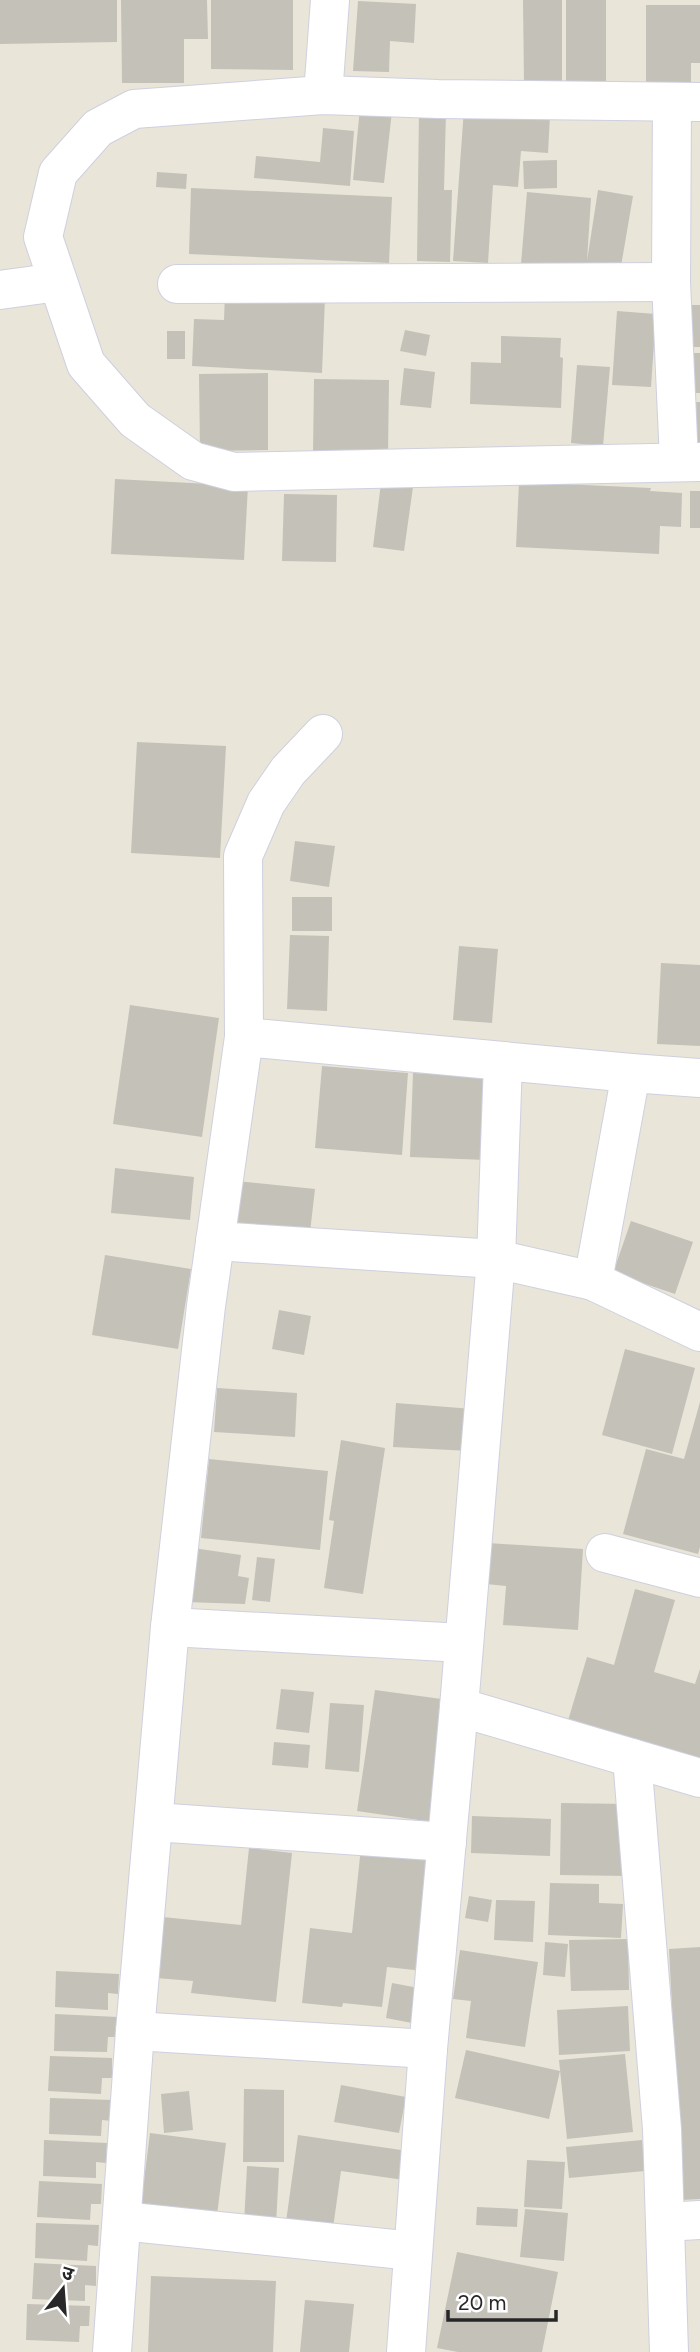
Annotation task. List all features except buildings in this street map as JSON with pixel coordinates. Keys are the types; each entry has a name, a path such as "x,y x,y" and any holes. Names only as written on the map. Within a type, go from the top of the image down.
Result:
{"street":[{"path":"323,95 330,0"},
{"path":"323,95 686,102 671,282 690,462 234,472 193,461 135,420 86,364 43,237 58,173 98,128 134,109 323,95"},
{"path":"0,290 58,282"},
{"path":"177,284 671,282"},
{"path":"112,2352 135,2031 170,1627 215,1241 244,1037 243,856 266,803 288,771 323,734"},
{"path":"244,1037 700,1078"},
{"path":"406,2352 428,2049 496,1259 503,1061"},
{"path":"593,1281 631,1073"},
{"path":"215,1241 496,1259 593,1281 697,1320"},
{"path":"605,1553 700,1578"},
{"path":"170,1627 463,1643"},
{"path":"459,1707 700,1778"},
{"path":"632,1758 662,2129 682,2221 669,2352"},
{"path":"153,1822 447,1842"},
{"path":"135,2031 428,2049"},
{"path":"122,2221 413,2252"}]}
